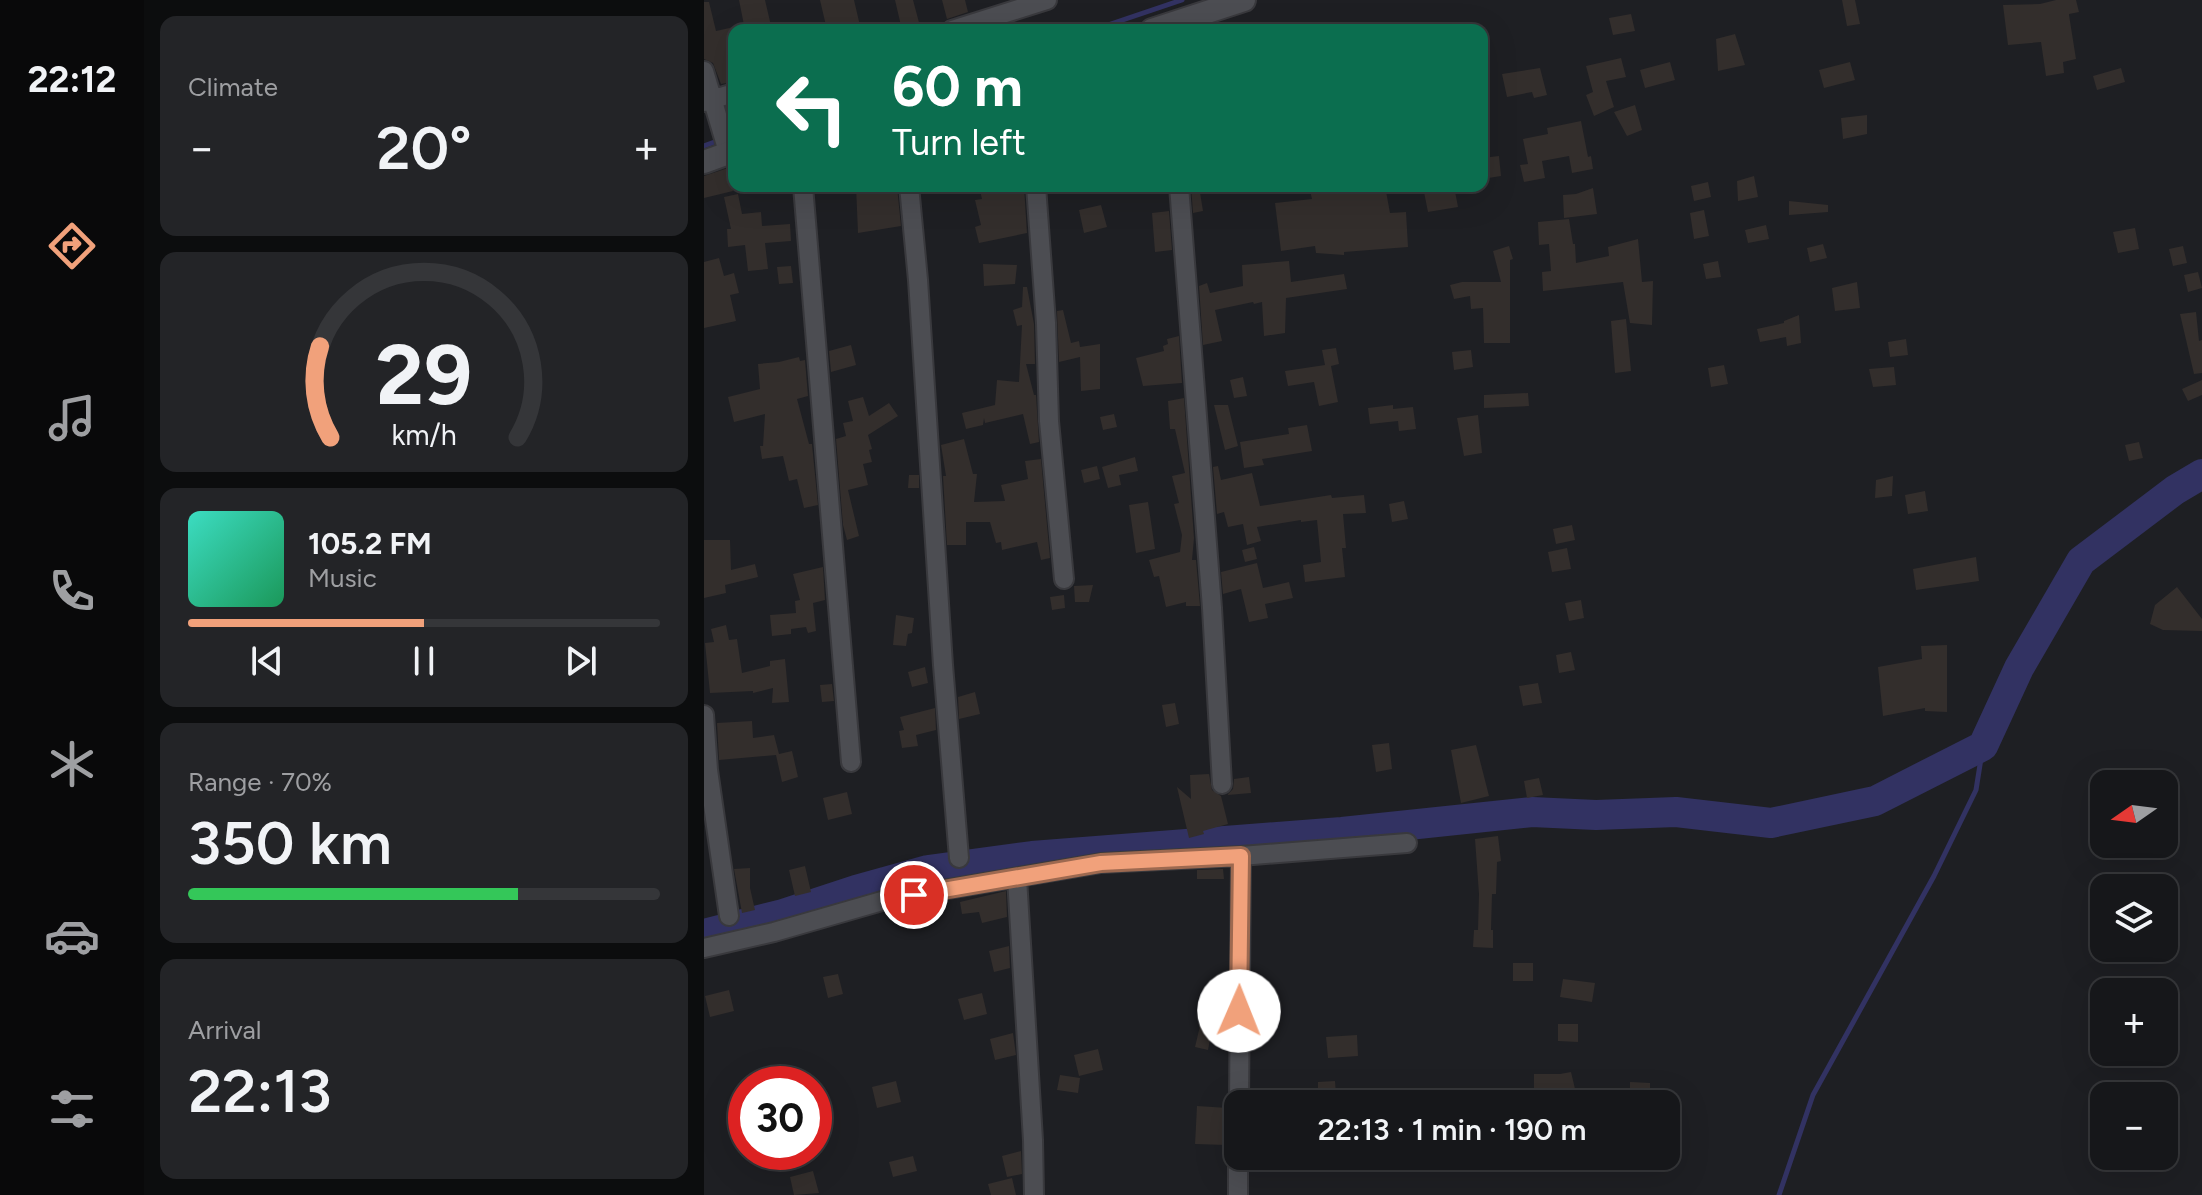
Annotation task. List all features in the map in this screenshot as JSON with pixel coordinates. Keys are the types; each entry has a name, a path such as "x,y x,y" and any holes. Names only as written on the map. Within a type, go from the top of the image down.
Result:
{"street":[{"path":"971,24 1047,0"},
{"path":"1172,24 1234,1"},
{"path":"704,71 708,100 728,145"},
{"path":"708,100 728,95"},
{"path":"704,162 728,153"},
{"path":"804,192 851,762"},
{"path":"910,192 959,858"},
{"path":"1036,192 1049,421 1064,579"},
{"path":"1179,192 1212,608 1222,784"},
{"path":"704,715 708,770 729,916"},
{"path":"704,948 774,932 889,899 1101,863 1407,843"},
{"path":"1239,1090 1241,856"},
{"path":"1017,878 1034,1195"},
{"path":"1238,1170 1238,1195"}],"building":[{"path":"739,0 765,0 771,24 744,24"},
{"path":"820,0 854,0 860,24 826,24"},
{"path":"895,0 913,0 919,24 901,24"},
{"path":"942,0 965,0 968,12 947,19"},
{"path":"1842,0 1855,0 1860,24 1847,26"},
{"path":"2076,0 2079,12 2069,15 2076,59 2063,62 2064,73 2046,76 2041,42 2008,45 2003,5 2040,4"},
{"path":"704,2 709,2 716,31 728,28 727,83 721,84 713,63 704,59"},
{"path":"1631,14 1635,31 1613,35 1609,18"},
{"path":"1735,34 1745,65 1718,71 1716,39"},
{"path":"1621,58 1626,77 1606,81 1614,107 1594,116 1586,95 1593,92 1586,66"},
{"path":"1670,62 1675,80 1645,88 1640,70"},
{"path":"1850,62 1855,80 1824,88 1819,70"},
{"path":"1540,68 1547,95 1534,98 1532,92 1507,97 1502,74"},
{"path":"2121,68 2125,82 2097,90 2093,76"},
{"path":"1635,105 1642,130 1627,136 1614,112"},
{"path":"1867,115 1867,134 1843,139 1841,118"},
{"path":"1581,121 1593,169 1572,173 1569,156 1542,161 1545,178 1524,182 1520,165 1528,164 1523,139 1548,134 1547,128"},
{"path":"1499,156 1501,176 1488,178 1488,157"},
{"path":"728,168 729,192 704,198 704,176"},
{"path":"1754,176 1758,197 1738,201 1737,181"},
{"path":"1708,182 1711,197 1694,201 1691,186"},
{"path":"1593,188 1597,214 1564,218 1563,195"},
{"path":"856,192 898,192 901,226 858,233"},
{"path":"980,192 1024,192 1027,233 979,243 975,227 981,225 975,200 982,199"},
{"path":"1191,192 1200,192 1203,211 1193,213"},
{"path":"1310,192 1386,192 1390,213 1406,212 1408,247 1344,252 1344,255 1316,253 1315,246 1281,251 1275,203 1312,199"},
{"path":"1424,192 1455,192 1458,207 1428,212"},
{"path":"738,194 742,214 761,212 762,226 790,224 791,241 765,243 768,269 748,271 745,245 728,247 727,229 731,229 724,197"},
{"path":"1789,201 1828,205 1828,212 1789,215"},
{"path":"1101,205 1107,227 1084,233 1079,210"},
{"path":"1704,210 1709,236 1694,239 1690,213"},
{"path":"1169,211 1172,250 1155,252 1152,213"},
{"path":"1569,219 1576,263 1609,256 1608,247 1638,239 1642,282 1653,281 1652,325 1630,323 1623,282 1543,291 1542,272 1551,271 1549,244 1539,245 1538,222"},
{"path":"1766,225 1769,239 1748,243 1745,230"},
{"path":"2135,228 2139,249 2118,253 2113,232"},
{"path":"1823,244 1827,258 1810,262 1807,248"},
{"path":"1509,246 1513,259 1510,260 1510,343 1484,343 1483,308 1471,309 1470,296 1454,299 1450,285 1501,282 1493,251"},
{"path":"2183,246 2187,263 2173,266 2169,249"},
{"path":"719,258 724,276 734,273 739,293 730,295 736,321 704,328 704,262"},
{"path":"1289,261 1291,282 1344,274 1347,289 1286,298 1285,333 1264,336 1262,302 1215,310 1222,341 1203,345 1199,286 1207,283 1210,293 1243,286 1242,265"},
{"path":"1718,261 1721,277 1706,279 1703,264"},
{"path":"983,264 1017,265 1015,284 984,286"},
{"path":"791,266 793,283 779,284 777,267"},
{"path":"2198,272 2202,288 2188,292 2184,275"},
{"path":"1857,282 1860,308 1835,311 1832,288"},
{"path":"1023,287 1027,287 1034,324 1035,364 1026,364 1036,395 1039,442 1030,444 1023,414 985,423 984,418 983,425 966,429 962,413 995,405 997,380 1019,382 1022,325 1017,326 1013,310 1022,307"},
{"path":"1063,310 1071,343 1079,341 1080,347 1100,344 1100,389 1081,391 1080,357 1059,362 1057,311"},
{"path":"2196,312 2199,341 2202,340 2202,373 2194,374 2180,314"},
{"path":"1799,315 1801,343 1787,346 1786,337 1760,342 1757,329 1784,323"},
{"path":"1626,319 1631,371 1615,373 1611,321"},
{"path":"1179,336 1182,383 1143,386 1136,358 1164,351 1167,339"},
{"path":"1906,339 1908,355 1890,357 1888,342"},
{"path":"851,345 856,365 831,372 829,351"},
{"path":"1336,348 1339,364 1331,366 1338,402 1319,406 1314,382 1288,386 1285,371 1325,365 1322,350"},
{"path":"1471,350 1473,367 1454,370 1452,352"},
{"path":"799,357 800,361 805,360 808,396 797,399 809,444 812,444 818,505 804,508 797,479 789,481 783,456 762,459 760,446 763,446 765,414 734,422 728,397 760,389 758,364"},
{"path":"1724,365 1728,384 1711,387 1708,368"},
{"path":"1894,367 1896,385 1873,387 1869,369"},
{"path":"1243,377 1247,396 1234,398 1230,380"},
{"path":"2202,380 2202,395 2188,401 2182,389"},
{"path":"1528,393 1529,406 1484,408 1484,395"},
{"path":"863,397 869,416 889,403 898,416 868,435 872,462 863,464 868,485 848,490 859,536 847,540 836,439 846,436 843,423 853,421 848,401"},
{"path":"1184,398 1194,538 1192,560 1196,560 1200,606 1186,606 1186,602 1166,607 1159,576 1154,577 1149,560 1180,552 1182,535 1174,504 1179,503 1172,476 1185,473 1175,429 1170,429 1168,401"},
{"path":"1214,405 1228,405 1238,446 1225,450"},
{"path":"1393,405 1393,409 1413,407 1416,429 1399,431 1398,421 1370,424 1368,408"},
{"path":"1114,414 1117,427 1103,430 1100,417"},
{"path":"1478,415 1482,453 1464,456 1457,418"},
{"path":"1307,425 1312,451 1262,459 1264,465 1244,468 1240,442 1289,434 1288,428"},
{"path":"964,439 973,474 977,474 974,502 1005,501 1001,485 1028,479 1025,461 1041,459 1050,558 1041,560 1037,542 1002,550 1001,542 996,543 990,522 966,522 966,545 947,545 943,476 946,476 941,445"},
{"path":"2139,442 2143,458 2129,461 2125,445"},
{"path":"1135,457 1138,471 1119,475 1121,485 1108,488 1102,467"},
{"path":"1097,466 1100,479 1084,483 1081,470"},
{"path":"1218,466 1221,480 1252,473 1260,506 1331,495 1332,498 1364,495 1366,513 1343,514 1345,577 1305,582 1303,565 1321,562 1317,520 1257,527 1261,541 1247,545 1243,524 1228,527 1224,512 1217,514 1213,467"},
{"path":"909,475 919,475 919,488 908,488"},
{"path":"1893,476 1892,496 1875,498 1876,480"},
{"path":"1925,491 1928,511 1908,514 1905,495"},
{"path":"1404,501 1408,519 1392,522 1389,504"},
{"path":"1148,502 1155,549 1136,553 1129,505"},
{"path":"1572,525 1575,540 1556,544 1553,529"},
{"path":"704,540 730,540 731,570 755,564 758,577 725,585 726,593 704,598"},
{"path":"1254,547 1257,559 1245,562 1242,550"},
{"path":"1567,548 1571,569 1552,572 1548,552"},
{"path":"1976,557 1979,581 1916,590 1913,569"},
{"path":"1257,563 1263,588 1289,582 1293,598 1265,604 1268,618 1249,622 1241,589 1223,594 1221,572"},
{"path":"823,567 825,600 813,603 816,631 808,633 806,627 791,629 791,634 772,636 770,615 796,613 795,601 800,600 793,574"},
{"path":"1093,585 1089,602 1075,602 1074,586"},
{"path":"2177,587 2202,619 2202,631 2163,630 2150,624 2155,605"},
{"path":"1064,595 1065,608 1052,610 1050,597"},
{"path":"1581,600 1584,618 1569,621 1565,603"},
{"path":"896,615 914,618 906,646 893,645"},
{"path":"726,625 729,640 737,639 742,673 770,666 770,661 785,659 789,702 772,703 773,688 753,693 710,693 705,643 714,642 711,629"},
{"path":"1947,645 1947,712 1925,711 1925,708 1883,716 1878,667 1922,659 1921,646"},
{"path":"1571,652 1575,670 1559,673 1556,655"},
{"path":"925,667 928,683 912,687 908,672"},
{"path":"1538,683 1542,703 1523,706 1519,686"},
{"path":"832,684 834,701 822,702 820,685"},
{"path":"975,692 980,714 959,719 958,697"},
{"path":"1175,703 1179,724 1166,727 1162,705"},
{"path":"935,708 936,730 916,735 918,746 902,748 899,731 904,730 900,717"},
{"path":"752,721 753,738 774,735 779,754 792,751 798,777 782,782 776,755 719,760 717,723"},
{"path":"1389,743 1392,769 1376,772 1372,745"},
{"path":"1476,745 1489,796 1461,803 1451,750"},
{"path":"1209,774 1212,790 1221,796 1228,824 1189,838 1177,787 1191,799 1190,775"},
{"path":"1249,777 1251,793 1227,795 1233,789 1234,779"},
{"path":"1539,778 1543,795 1527,798 1524,781"},
{"path":"847,792 852,814 828,820 823,798"},
{"path":"1498,836 1501,861 1497,862 1496,894 1492,894 1493,948 1473,947 1474,930 1478,930 1479,894 1475,839"},
{"path":"805,866 811,892 795,896 789,870"},
{"path":"750,868 755,910 742,913 734,869"},
{"path":"1223,869 1224,879 1197,879 1197,870"},
{"path":"1006,891 1007,917 982,923 979,912 962,914 960,902"},
{"path":"1009,946 1010,968 994,972 989,951"},
{"path":"1513,963 1533,963 1533,981 1513,981"},
{"path":"838,974 843,994 828,998 823,977"},
{"path":"1563,979 1595,983 1592,1002 1560,997"},
{"path":"729,990 734,1011 710,1017 705,996"},
{"path":"982,993 987,1014 964,1020 958,999"},
{"path":"1274,1020 1275,1033 1258,1034 1257,1021"},
{"path":"1558,1024 1578,1024 1578,1042 1558,1041"},
{"path":"1200,1026 1212,1029 1208,1050 1195,1047"},
{"path":"1013,1033 1016,1055 995,1060 990,1039"},
{"path":"1357,1035 1358,1056 1328,1058 1326,1037"},
{"path":"1098,1049 1103,1070 1079,1076 1074,1055"},
{"path":"1571,1072 1575,1090 1534,1090 1534,1074"},
{"path":"1060,1075 1080,1078 1078,1093 1057,1090"},
{"path":"896,1081 901,1102 877,1108 872,1087"},
{"path":"1335,1081 1336,1090 1318,1090 1318,1082"},
{"path":"1630,1082 1650,1083 1650,1090 1630,1090"},
{"path":"1197,1106 1224,1108 1224,1145 1195,1144"},
{"path":"1021,1151 1022,1174 1007,1177 1002,1156"},
{"path":"913,1156 917,1171 893,1177 889,1162"},
{"path":"813,1171 819,1193 794,1195 790,1177"},
{"path":"1012,1178 1016,1195 991,1195 988,1184"}],"waterway":[{"path":"1111,24 1182,0"},
{"path":"704,146 728,137"},
{"path":"704,934 783,914 928,870 1032,856 1342,832 1532,812 1596,815 1676,812 1771,823 1875,801 1983,746 2019,668 2081,561 2175,490 2202,474"},
{"path":"1779,1195 1813,1095 1934,876 1976,790 1983,746"}],"route":[{"path":"914,895 1101,863 1241,856 1239,1011"}]}
